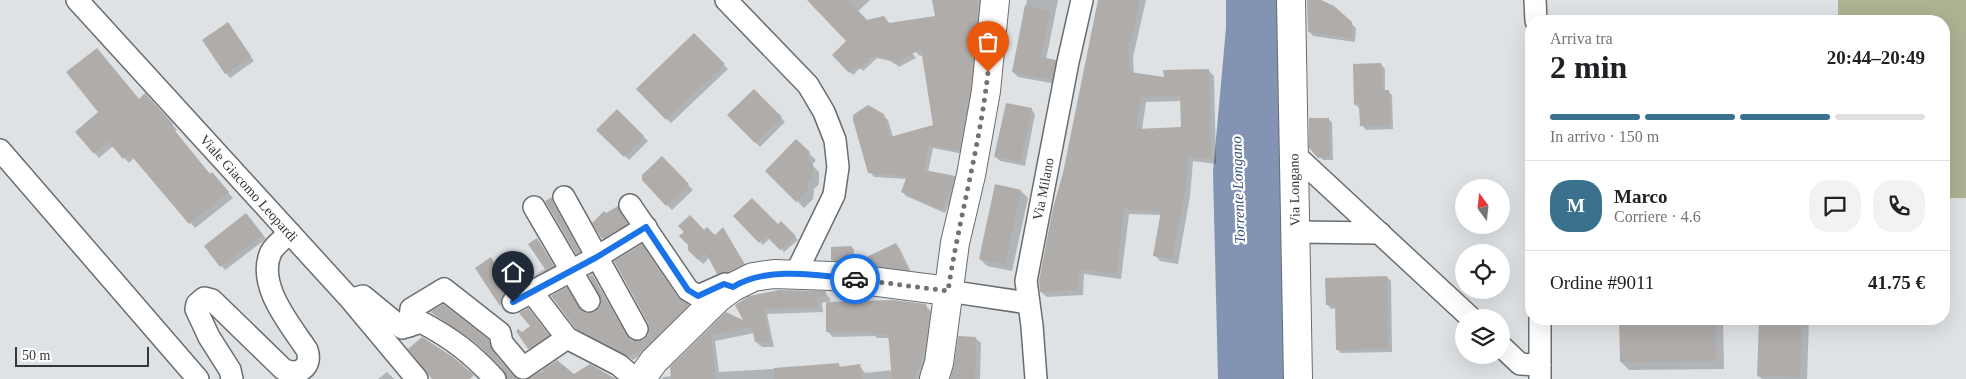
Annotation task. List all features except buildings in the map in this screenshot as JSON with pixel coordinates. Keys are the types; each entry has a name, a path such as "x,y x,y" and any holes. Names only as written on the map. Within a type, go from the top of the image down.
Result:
{"street":[{"name":"Viale Giacomo Leopardi","path":"77,0 351,300 417,379"},
{"path":"726,0 808,85 824,112 835,140 838,166 834,195 795,275"},
{"path":"934,379 939,363 948,291 986,91 995,0"},
{"name":"Via Milano","path":"1036,379 1033,334 1026,281 1043,188 1082,0"},
{"name":"Via Longano","path":"1291,0 1298,379"},
{"path":"1535,0 1536,15"},
{"path":"0,150 198,379"},
{"path":"1294,152 1461,309"},
{"path":"564,197 637,329"},
{"path":"630,205 688,290 698,296 724,284 733,287"},
{"path":"534,207 589,301"},
{"path":"513,302 597,257 646,227"},
{"path":"1295,232 1380,233"},
{"path":"232,379 230,370 209,337 196,309 197,304 204,298 212,300 283,370 292,373 298,372 306,366 309,355 307,350 274,298 267,270 272,251 290,233"},
{"path":"641,379 654,361 718,298 742,281 762,275 832,276 1028,303"},
{"path":"409,326 411,309 444,288 500,333 502,343 523,368 567,338"},
{"path":"531,291 567,338 619,365 635,379"},
{"path":"351,300 363,296 402,328 421,322 450,338 474,356 495,379"},
{"path":"1510,355 1520,364 1540,372 1540,325"}],"green space":[{"path":"1838,0 1966,0 1966,198 1950,198 1950,15 1838,15"}],"water":[{"name":"Torrente Longano","path":"1226,0 1278,0 1288,379 1218,379 1213,172 1226,28"}],"way so far":[{"path":"855,279 948,291 971,175 988,72"}],"route":[{"path":"513,302 597,257 646,227 688,290 698,296 724,284 733,287 742,281 762,275 832,276 855,279"}]}
